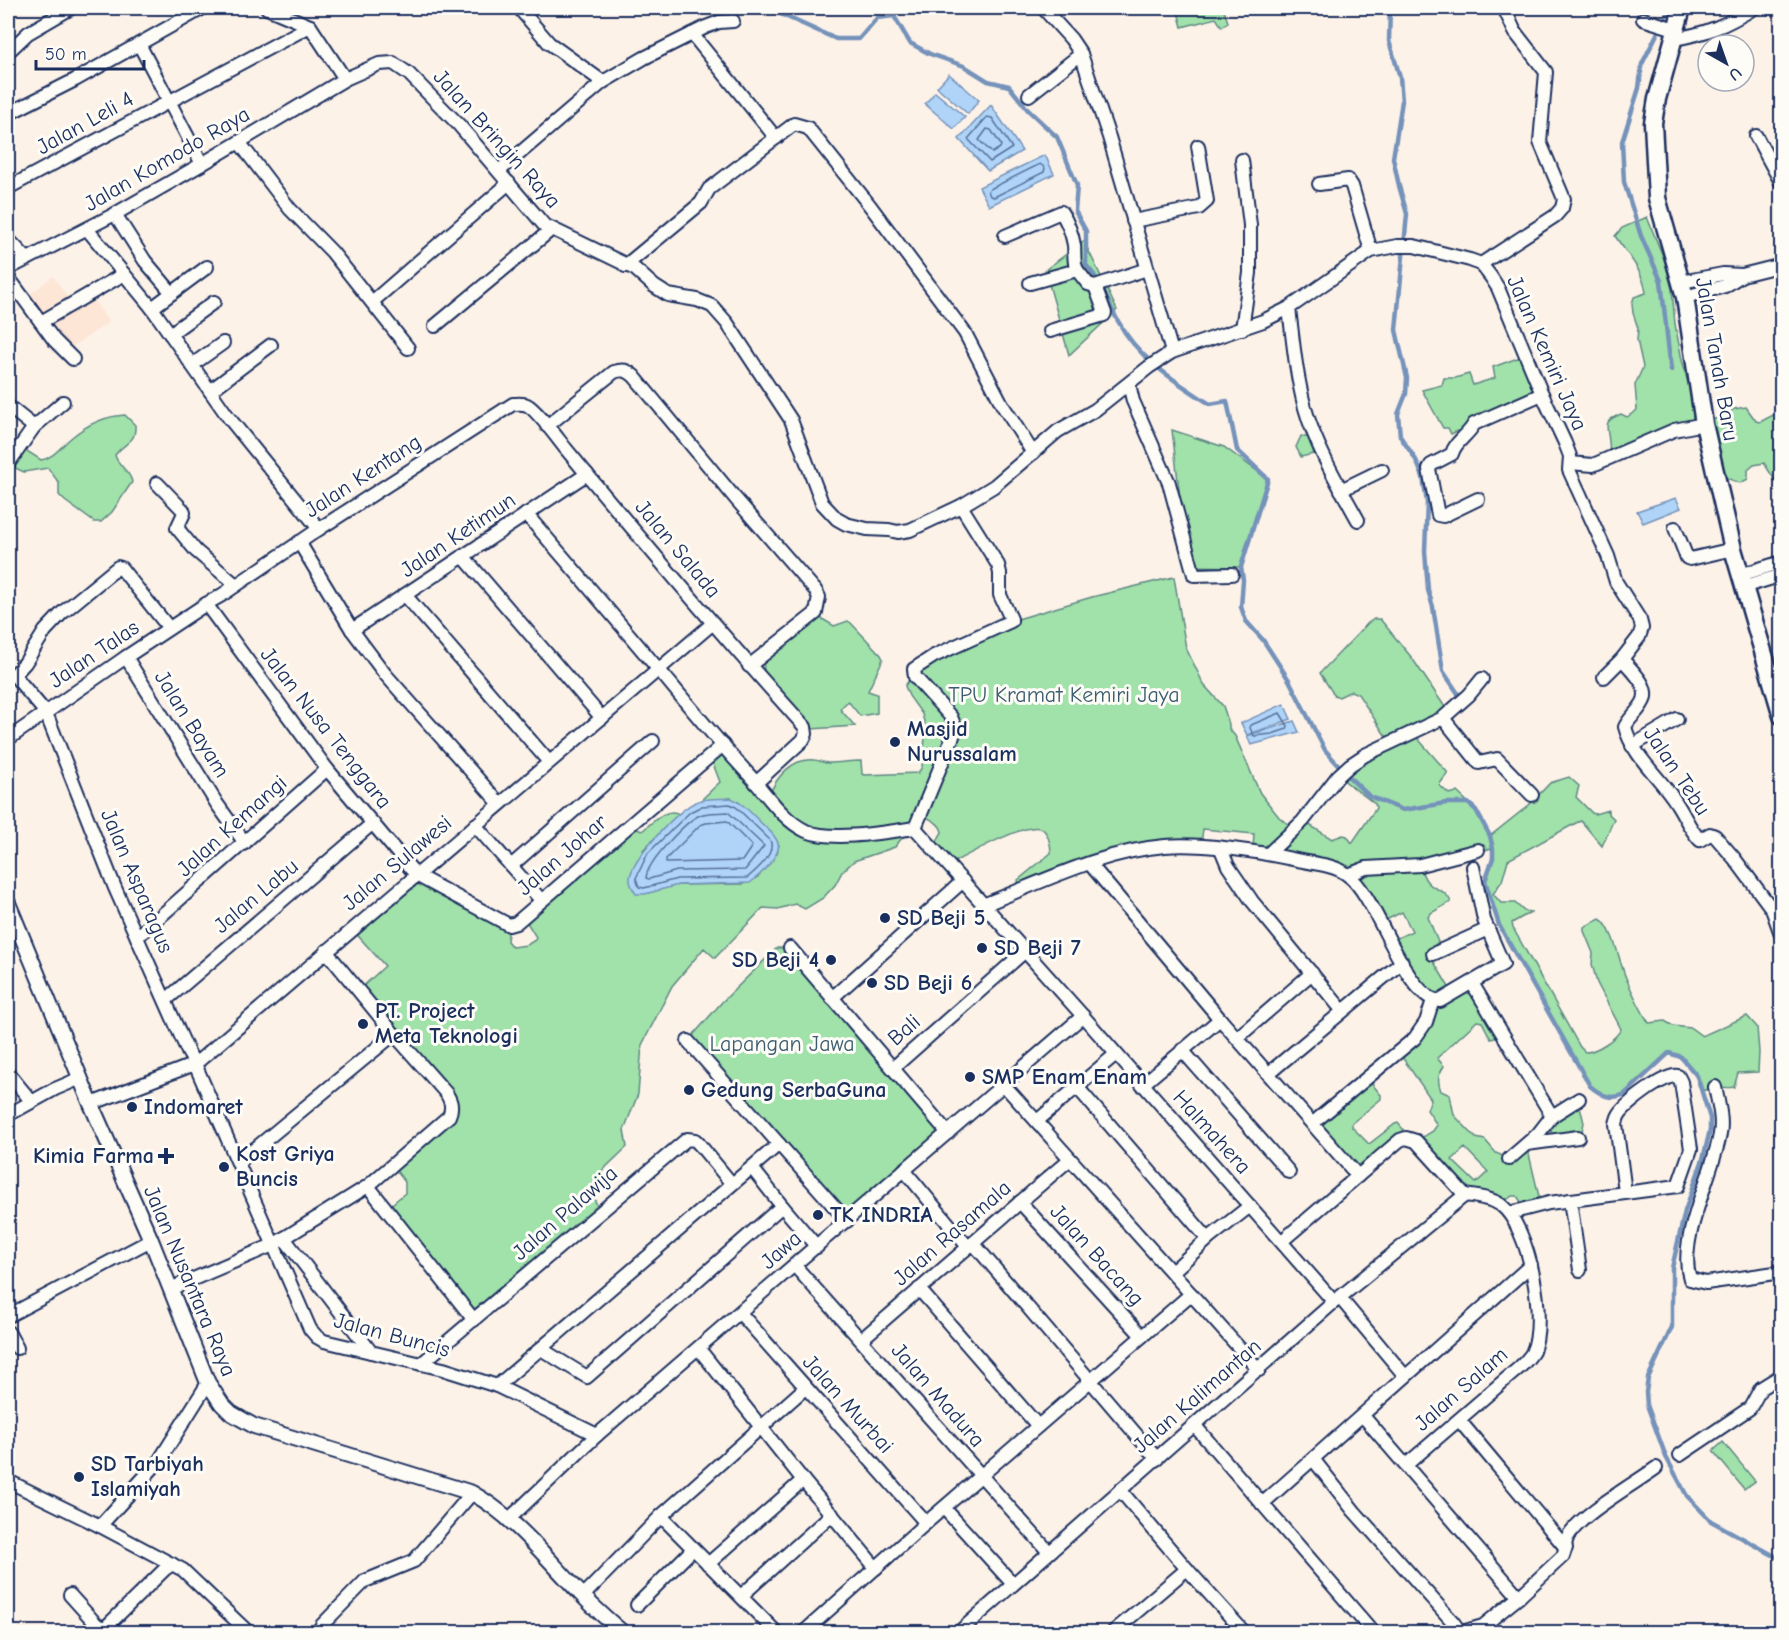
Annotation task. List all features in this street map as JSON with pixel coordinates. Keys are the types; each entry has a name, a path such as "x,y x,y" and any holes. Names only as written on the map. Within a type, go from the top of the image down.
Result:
{"main road":[{"name":"Jalan Tanah Baru","path":"1682,8 1672,32 1653,123 1657,198 1683,289 1701,425 1729,550 1775,669 1782,716"}],"street":[{"path":"8,114 203,8"},
{"path":"267,8 310,26 345,79"},
{"path":"519,8 548,42 603,82"},
{"path":"1043,8 1071,39 1081,54 1109,137 1172,352"},
{"path":"1481,264 1556,216 1564,203 1540,142 1546,72 1515,32 1504,8"},
{"path":"1644,19 1672,32 1699,35 1718,29 1754,8"},
{"path":"8,51 28,33 62,9"},
{"path":"499,171 603,82 644,58 712,24 733,21"},
{"name":"Jalan Leli 4","path":"8,188 310,26"},
{"path":"692,34 776,138"},
{"path":"138,44 202,164"},
{"path":"1029,95 1081,54"},
{"name":"Jalan Komodo Raya","path":"8,269 115,214 345,79 387,62 400,66"},
{"name":"Jalan Bringin Raya","path":"400,66 459,125 544,225 635,269 668,295 697,300 712,306 727,323 791,420 822,503 837,519 846,524 867,529 898,532 910,530 961,506 994,486 1033,453"},
{"path":"625,266 701,203 710,189 794,124 808,128 871,207 965,333 1003,406 1033,453"},
{"path":"1756,136 1782,184"},
{"path":"239,142 290,209 332,252 408,348"},
{"path":"1133,221 1205,205 1207,201 1198,146"},
{"path":"1242,160 1250,225 1250,273 1242,329"},
{"path":"1319,184 1348,180 1352,186 1371,250"},
{"path":"372,302 509,183"},
{"path":"1005,236 1061,212 1074,244 1074,263 1088,284 1099,285 1147,269"},
{"path":"115,214 145,261 172,293"},
{"path":"87,229 152,308 253,448 319,529"},
{"path":"435,326 552,229"},
{"path":"8,239 27,259"},
{"name":"Jalan Kemiri Jaya","path":"1033,453 1058,431 1095,410 1153,364 1172,352 1242,329 1289,308 1371,250 1397,246 1414,246 1481,264 1498,288 1542,394 1565,442 1570,463 1593,465 1674,430 1701,425"},
{"path":"1683,289 1725,286 1742,275 1782,265"},
{"path":"152,308 207,267"},
{"path":"1030,283 1077,270"},
{"path":"41,322 124,274"},
{"path":"8,278 54,340 73,359"},
{"path":"1050,331 1104,315 1099,285"},
{"path":"170,334 214,302"},
{"path":"1289,308 1297,371 1312,430 1358,520"},
{"path":"192,365 223,343"},
{"path":"210,391 271,345"},
{"path":"547,426 614,372 622,369 628,371 815,590 819,597 816,613 749,666"},
{"path":"1127,385 1169,483 1194,575 1232,574"},
{"path":"1478,499 1443,516 1438,515 1429,469 1431,465 1452,454 1454,447 1470,431 1473,424 1542,394"},
{"path":"8,464 34,428 63,402"},
{"name":"Jalan Kentang","path":"206,604 513,404"},
{"name":"Jalan Salada","path":"513,404 527,405 547,426 712,624 806,730 803,740 756,783"},
{"path":"8,406 34,428"},
{"path":"1570,463 1569,470 1608,556 1616,582 1640,620 1642,628 1639,637 1623,659 1604,677"},
{"path":"1341,490 1382,470"},
{"name":"Jalan Ketimun","path":"352,630 587,474"},
{"path":"157,483 183,510 184,513 177,528 196,551 236,585"},
{"path":"526,514 788,818 808,832 843,835 883,833 915,828 956,729 951,717 915,677 914,669 934,656 1011,621 1000,595 998,565 961,506"},
{"path":"1674,528 1684,556 1690,559 1729,550"},
{"path":"299,542 352,630 385,674 500,804"},
{"path":"463,556 602,717"},
{"path":"1742,581 1782,562"},
{"name":"Jalan Asparagus","path":"169,628 121,568 115,568 62,613 45,631 25,663 14,675 46,713 137,937 195,1064"},
{"path":"1742,581 1782,575"},
{"path":"405,595 549,762"},
{"name":"Jalan Talas","path":"8,739 206,604"},
{"name":"Jalan Nusa Tenggara","path":"206,604 327,769 416,875"},
{"name":"Jalan Sulawesi","path":"91,1104 195,1064 712,624"},
{"name":"Jalan Bayam","path":"126,657 217,804 245,843"},
{"name":"Jalan Tebu","path":"1623,659 1644,687 1646,696 1625,727 1632,746 1677,803 1695,835 1700,840 1710,834 1714,836 1759,890 1772,909 1782,937"},
{"path":"1268,854 1303,821 1338,776 1350,765 1365,755 1443,718 1469,695 1482,679"},
{"path":"1443,718 1479,763 1497,759 1532,795"},
{"path":"1632,746 1677,719"},
{"path":"511,866 653,741"},
{"name":"Jalan Johar","path":"416,875 509,925 516,923 723,745"},
{"name":"Jalan Kemangi","path":"137,937 327,769"},
{"name":"Jalan Labu","path":"166,1000 373,823"},
{"path":"475,825 541,900"},
{"name":"Halmahera","path":"915,828 1282,1242 1405,1376"},
{"path":"983,905 1114,856 1165,846 1181,845 1268,854 1332,868 1348,875 1363,890 1401,962 1419,989 1433,1000 1445,999 1503,964 1484,920 1473,867"},
{"path":"1221,849 1228,866 1252,901 1342,1010"},
{"path":"1348,875 1366,868 1431,862 1478,850"},
{"path":"1090,864 1220,1019 1358,1176"},
{"path":"832,998 963,881"},
{"name":"Jalan Nusantara Raya","path":"8,903 12,928 81,1078 151,1240 208,1383 226,1409 240,1420 254,1426 472,1493 491,1504 622,1632"},
{"path":"1433,954 1488,929"},
{"path":"790,948 948,1132"},
{"path":"170,1288 278,1241 368,1186 449,1116 452,1109 446,1093 326,951"},
{"name":"Bali","path":"893,1068 1024,952"},
{"path":"1269,1073 1401,962"},
{"path":"1237,1038 1312,973"},
{"path":"1472,983 1552,1116"},
{"path":"1312,1123 1415,1038 1426,1022 1433,1000"},
{"name":"Jawa","path":"508,1520 597,1435 1083,1016"},
{"path":"1142,1085 1220,1019"},
{"path":"239,1162 394,1034"},
{"path":"688,1041 847,1221"},
{"path":"1182,1050 1289,1172"},
{"path":"1037,1121 1116,1054"},
{"name":"Jalan Buncis","path":"195,1064 278,1241 313,1333 324,1341 421,1364 497,1386 597,1435"},
{"path":"8,1073 32,1102"},
{"path":"1282,1242 1400,1140 1412,1139 1465,1195 1492,1200 1510,1213 1550,1203 1678,1186 1691,1149 1681,1082 1678,1076 1672,1074 1659,1081 1619,1115 1616,1124 1624,1192"},
{"path":"8,1115 81,1078"},
{"path":"1004,1085 1259,1370"},
{"path":"1715,1087 1721,1131 1689,1239 1686,1270 1689,1279 1706,1283 1782,1272"},
{"path":"1077,1088 1208,1239"},
{"path":"1509,1159 1538,1134 1552,1116 1579,1098"},
{"path":"1527,1144 1578,1137"},
{"name":"Jalan Palawija","path":"421,1364 687,1139 695,1140 699,1144 732,1184"},
{"path":"497,1386 779,1144"},
{"name":"Jalan Rasamala","path":"862,1339 1070,1159"},
{"path":"752,1168 817,1247"},
{"path":"904,1170 1157,1459"},
{"path":"368,1186 474,1320"},
{"name":"Jalan Kalimantan","path":"959,1632 1337,1300 1465,1195"},
{"path":"1570,1200 1580,1270"},
{"name":"Jalan Bacang","path":"1020,1202 1142,1336"},
{"path":"541,1349 587,1377 782,1206"},
{"path":"1172,1272 1208,1239 1250,1206"},
{"name":"Jalan Salam","path":"1406,1464 1506,1381 1532,1352 1539,1319 1531,1265 1521,1232 1510,1213"},
{"path":"8,1316 151,1240"},
{"path":"278,1241 371,1352"},
{"path":"1262,1504 1531,1265"},
{"name":"Jalan Madura","path":"795,1266 1049,1552"},
{"path":"920,1290 1038,1426"},
{"path":"804,1632 926,1523 1191,1294"},
{"name":"Jalan Murbai","path":"740,1313 926,1523"},
{"path":"8,1332 17,1348"},
{"path":"699,1349 876,1568"},
{"path":"1680,1455 1750,1408 1761,1388 1782,1375"},
{"path":"100,1526 159,1461 208,1383"},
{"path":"583,1596 661,1516 805,1388"},
{"path":"1362,1416 1519,1597"},
{"path":"1459,1420 1566,1548"},
{"path":"1195,1426 1373,1632"},
{"path":"1313,1459 1354,1511 1461,1632 1483,1626 1519,1597 1563,1556 1566,1539 1577,1525 1656,1468"},
{"path":"708,1564 803,1480"},
{"path":"8,1481 172,1564 189,1575 248,1632"},
{"path":"1120,1490 1244,1632"},
{"path":"318,1632 322,1625 365,1581 414,1561 472,1493"},
{"path":"944,1508 1013,1584"},
{"path":"741,1596 831,1514"},
{"path":"661,1516 776,1632"},
{"path":"637,1605 693,1549"},
{"path":"70,1595 97,1625 105,1628 172,1564"},
{"path":"1113,1632 1187,1569"}],"shaded area":[{"path":"53,276 74,306 90,295 109,322 68,350 24,299"}],"green space":[{"path":"1177,8 1223,8 1228,22 1222,27 1216,18 1182,27"},
{"path":"1647,217 1664,259 1672,289 1675,324 1682,360 1699,425 1609,458 1608,422 1621,414 1627,417 1637,410 1635,385 1643,367 1632,304 1634,297 1646,293 1642,277 1615,236 1622,228"},
{"path":"1084,241 1117,310 1069,355 1045,270"},
{"path":"1526,355 1542,394 1451,434 1448,428 1443,428 1422,390 1442,385 1444,378 1469,374 1473,385 1495,378 1493,367"},
{"path":"1746,407 1756,421 1760,422 1781,411 1781,477 1776,482 1764,463 1754,465 1748,470 1748,479 1740,483 1726,478 1718,448 1710,436 1713,420 1719,417 1721,422 1726,423 1730,421 1727,414 1734,409"},
{"path":"125,415 135,425 134,436 115,455 132,482 112,512 101,522 94,522 59,495 59,483 48,468 24,472 13,467 23,452 27,451 41,460 46,459 90,425 110,417"},
{"path":"1172,430 1224,447 1268,479 1241,567 1188,566"},
{"path":"1301,436 1310,438 1314,454 1301,457 1296,447"},
{"name":"TPU Kramat Kemiri Jaya","path":"1174,577 1186,648 1204,685 1223,706 1229,729 1235,736 1260,793 1279,817 1294,829 1303,821 1332,839 1343,835 1347,836 1352,843 1376,808 1375,804 1338,776 1394,742 1385,735 1358,694 1351,691 1339,697 1334,695 1320,673 1368,623 1374,619 1380,619 1412,658 1449,713 1413,733 1448,773 1439,785 1449,794 1457,792 1476,810 1490,836 1529,805 1550,783 1569,777 1579,786 1576,797 1592,813 1608,810 1614,819 1602,846 1581,821 1508,860 1502,881 1493,894 1501,903 1515,903 1524,911 1531,912 1512,923 1513,928 1580,1047 1585,1052 1595,1050 1610,1041 1621,1029 1597,983 1592,964 1593,953 1584,931 1584,927 1600,919 1609,929 1626,978 1649,1023 1665,1021 1673,1026 1691,1028 1702,1036 1747,1016 1757,1027 1758,1072 1738,1073 1734,1087 1701,1090 1690,1067 1669,1053 1625,1094 1611,1097 1598,1092 1590,1086 1499,925 1485,881 1493,858 1493,849 1478,850 1420,865 1427,881 1448,896 1451,902 1428,917 1438,942 1428,952 1453,994 1472,983 1498,1037 1491,1039 1482,1022 1477,1021 1437,1058 1444,1066 1439,1078 1441,1091 1450,1095 1454,1115 1476,1138 1485,1140 1496,1153 1509,1159 1528,1150 1541,1205 1525,1208 1517,1196 1512,1196 1500,1205 1465,1195 1416,1141 1433,1131 1437,1125 1427,1110 1431,1099 1402,1057 1415,1038 1428,997 1395,939 1412,931 1402,912 1386,920 1348,875 1253,848 1254,834 1203,829 1201,843 1165,846 1020,888 1018,880 1051,853 1043,829 1021,830 948,865 933,848 942,832 941,829 934,821 920,814 895,847 854,861 842,872 835,885 823,898 805,909 795,904 778,909 763,908 715,958 704,948 672,986 642,1045 638,1094 624,1130 627,1147 604,1169 591,1188 599,1212 474,1320 386,1209 405,1193 405,1182 391,1164 452,1109 359,990 385,966 352,929 416,875 509,925 507,941 512,947 527,945 536,937 523,916 632,823 642,831 660,816 670,812 679,814 643,850 678,885 743,884 758,877 777,853 779,845 731,798 700,801 720,782 710,756 723,745 769,796 776,782 786,770 806,760 828,763 861,761 864,775 918,773 922,767 926,729 922,714 905,686 914,672 1011,621 1092,597","holes":["1465,1148 1488,1172 1476,1183 1452,1160"]},
{"path":"819,617 834,626 848,621 883,659 868,691 877,694 877,713 860,716 848,701 840,709 855,726 811,729 766,685 763,662"},
{"name":"Lapangan Jawa","path":"777,948 790,948 948,1133 847,1221 688,1041 722,1002"},
{"path":"1368,1079 1381,1095 1381,1099 1352,1123 1352,1127 1369,1144 1398,1123 1406,1138 1358,1176 1313,1123"},
{"path":"1579,1102 1584,1123 1581,1135 1552,1135 1550,1126 1555,1119"},
{"path":"1723,1442 1755,1481 1744,1489 1713,1451"}],"water":[{"path":"949,74 979,100 968,114 937,87"},
{"path":"935,92 965,117 954,129 925,104"},
{"path":"991,105 1022,151 988,171 959,139"},
{"path":"1045,155 1054,174 989,206 979,187"},
{"path":"1676,498 1681,508 1643,523 1637,511"},
{"path":"1284,704 1291,719 1247,735 1241,723"},
{"path":"1294,721 1299,732 1251,745 1247,736"},
{"path":"731,798 747,808 777,840 777,853 764,870 750,883 678,885 645,894 636,894 630,882 633,868 658,834 680,813 698,801"}],"waterway":[{"path":"767,8 836,39 859,39 877,18 894,16 910,43 930,54 964,66 988,81 1009,86 1028,110 1057,137 1077,185 1075,211 1086,231 1086,265 1101,286 1126,335 1158,368 1210,404 1227,401 1237,450 1268,479 1241,567 1243,580 1241,607 1246,621 1263,640 1289,680 1325,750 1369,796 1403,810 1446,803 1468,803 1476,810 1490,836 1493,849 1493,858 1485,881 1499,925 1590,1086 1606,1096 1615,1097 1625,1094 1669,1053 1681,1057 1697,1076 1710,1118 1710,1130 1703,1159 1685,1211 1672,1268 1672,1327 1648,1378 1647,1405 1666,1457 1687,1496 1711,1521 1782,1560"},
{"path":"1390,8 1389,41 1400,77 1402,101 1393,158 1407,214 1396,330 1407,378 1406,394 1398,414 1400,436 1416,460 1423,477 1427,503 1425,551 1428,590 1433,607 1443,671 1461,698"},
{"path":"1670,8 1642,64 1639,88 1622,142 1624,182 1641,236 1661,281 1671,370"}],"place":[{"name":"Masjid Nurussalam","path":"895,742"},
{"name":"SD Beji 5","path":"885,918"},
{"name":"SD Beji 7","path":"982,948"},
{"name":"SD Beji 4","path":"831,960"},
{"name":"SD Beji 6","path":"872,983"},
{"name":"PT. Project Meta Teknologi","path":"363,1024"},
{"name":"SMP Enam Enam","path":"970,1077"},
{"name":"Gedung SerbaGuna","path":"689,1090"},
{"name":"Indomaret","path":"132,1107"},
{"name":"Kimia Farma","path":"166,1156"},
{"name":"Kost Griya Buncis","path":"224,1167"},
{"name":"TK INDRIA","path":"818,1215"},
{"name":"SD Tarbiyah Islamiyah","path":"79,1477"}]}
